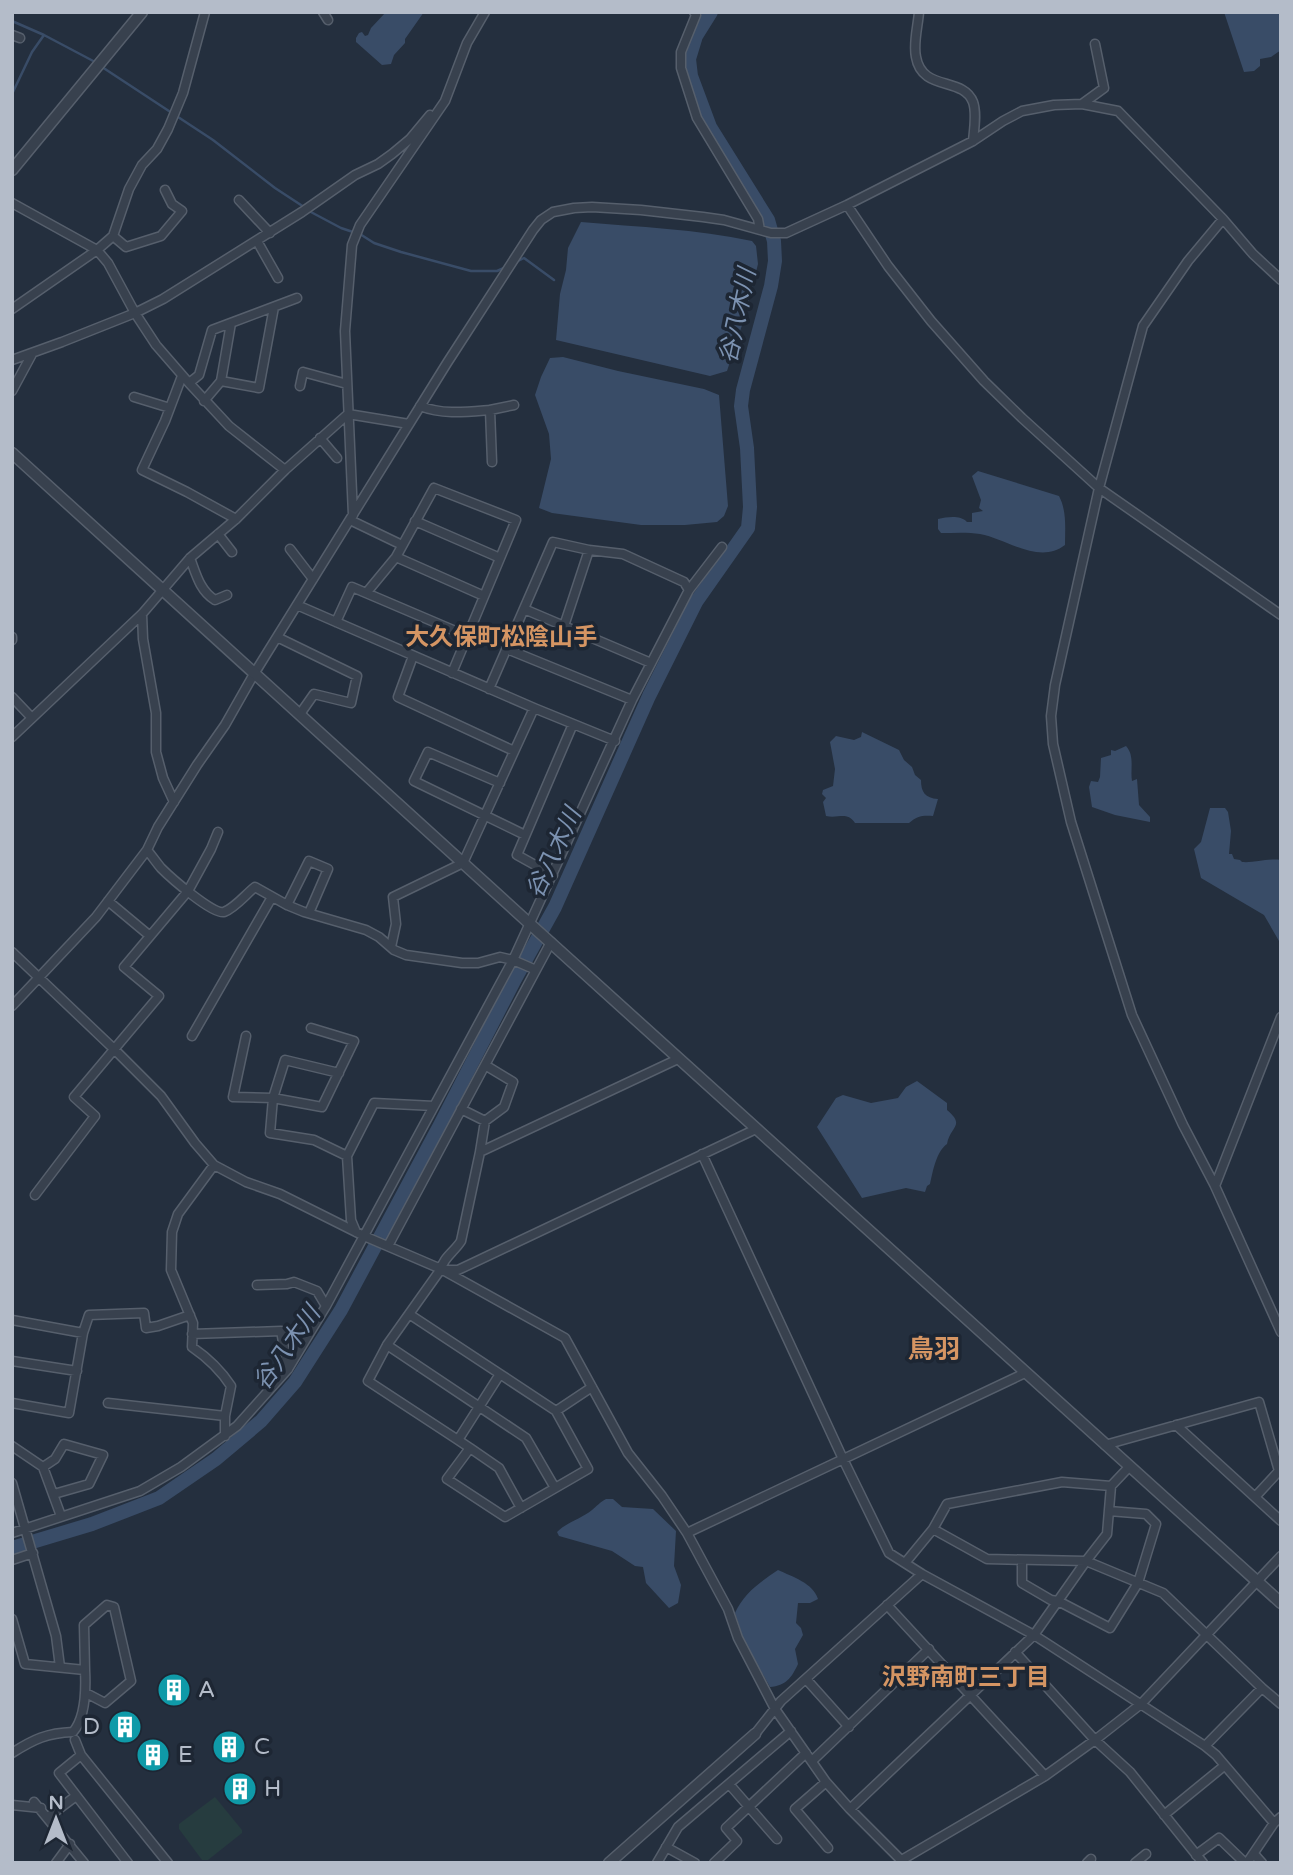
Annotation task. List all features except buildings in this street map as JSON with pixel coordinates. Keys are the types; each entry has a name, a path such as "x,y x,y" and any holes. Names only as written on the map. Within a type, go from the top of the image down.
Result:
{"street":[{"path":"12,170 142,12"},
{"path":"12,309 113,236 129,189 142,165 157,149 183,93 205,12"},
{"path":"351,518 346,318 355,236 377,199 445,101 467,43 485,12"},
{"path":"694,12 696,15 681,52 681,68 696,118 758,219 760,230"},
{"path":"919,12 915,53 918,65 923,74 964,91 970,97 974,104 973,141"},
{"path":"1082,104 1104,88 1095,44"},
{"path":"12,360 135,313 163,299 270,233 355,174 378,164 410,139 445,101"},
{"path":"12,1006 96,917 147,850 158,827 225,725 420,406 507,268 533,230 547,215 574,208 641,210 703,216 771,233 786,233 973,141 1022,111 1037,107 1082,104 1118,111 1223,219 1252,254 1281,280"},
{"path":"113,236 126,247 161,236 183,211 172,204 165,190"},
{"path":"239,200 270,233"},
{"path":"12,202 97,250 108,263 156,345 182,376 229,426 285,470"},
{"path":"847,205 909,294 984,381 1021,418 1098,488 1281,615"},
{"path":"1223,219 1188,261 1143,326 1098,488 1055,685 1051,716 1053,744 1071,822 1132,1015 1183,1125 1215,1186 1281,1332"},
{"path":"257,241 278,278"},
{"path":"189,383 199,374 212,330 296,298"},
{"path":"221,381 259,388 274,307"},
{"path":"204,401 221,381 231,323"},
{"path":"12,391 32,354"},
{"path":"300,386 303,372 346,384"},
{"path":"182,376 142,470 236,519"},
{"path":"134,397 170,408"},
{"path":"420,406 434,412 456,413 514,405"},
{"path":"490,410 492,462"},
{"path":"12,737 142,614 190,558 236,519 285,470 348,414 409,424"},
{"path":"320,438 337,458"},
{"path":"12,453 1281,1603"},
{"path":"367,592 396,557 434,488 516,520 452,673"},
{"path":"351,518 402,545"},
{"path":"415,521 500,558"},
{"path":"218,534 232,552"},
{"path":"489,689 553,542 623,554 684,582 689,590"},
{"path":"12,1533 139,1491 181,1467 237,1426 288,1369 326,1306 360,1233 435,1105 513,960 632,700 689,590 722,547"},
{"path":"290,549 313,579"},
{"path":"564,626 589,550"},
{"path":"396,557 484,596"},
{"path":"190,558 202,589 211,599 227,595"},
{"path":"336,622 352,587 467,636"},
{"path":"297,605 615,741"},
{"path":"524,609 651,663"},
{"path":"142,614 143,639 156,712 156,752 163,778 174,802"},
{"path":"277,638 357,676 351,703 314,694 299,714"},
{"path":"507,649 632,700"},
{"path":"414,656 398,697 514,751"},
{"path":"12,697 32,718"},
{"path":"391,947 396,924 393,897 463,863 534,708"},
{"path":"553,875 517,855 573,724"},
{"path":"500,783 428,752 414,781 525,835"},
{"path":"35,1195 95,1116 74,1097 159,996 124,967 188,891 212,849 218,832"},
{"path":"147,850 162,869 217,912 230,909 255,887 287,905 366,930 406,955 462,963 478,963 500,957 536,970"},
{"path":"287,905 309,861 328,869 309,913"},
{"path":"192,1036 272,897"},
{"path":"108,901 150,936"},
{"path":"388,1246 551,942"},
{"path":"12,952 160,1096 214,1166 441,1269 565,1338 628,1453 687,1533 728,1609 738,1638 775,1709 826,1782 901,1862 1045,1776 1141,1704 1281,1556"},
{"path":"1215,1186 1281,1017"},
{"path":"246,1037 233,1097 273,1098 322,1107 354,1041 312,1028"},
{"path":"480,1152 678,1059"},
{"path":"339,1073 285,1060 273,1098 270,1133 314,1140 347,1156"},
{"path":"485,1065 513,1082 504,1107 485,1121 461,1241 442,1263 441,1269 387,1345 368,1381 499,1468 521,1507"},
{"path":"360,1233 351,1220 347,1156 374,1103 435,1105"},
{"path":"461,1109 485,1121"},
{"path":"441,1269 458,1270 756,1129"},
{"path":"702,1154 889,1553 922,1574 1034,1634 1205,1746 1278,1820 1246,1863 1219,1838 1196,1855"},
{"path":"214,1166 178,1214 172,1232 171,1270 193,1323 192,1347 212,1361 231,1386 225,1416 225,1436"},
{"path":"257,1285 293,1282 317,1291 326,1306"},
{"path":"12,1404 69,1413 83,1333 89,1315 144,1313 146,1328 190,1315"},
{"path":"409,1314 556,1411 588,1469 505,1517 447,1479 470,1448"},
{"path":"12,1320 83,1333"},
{"path":"192,1334 281,1331 288,1369"},
{"path":"387,1345 526,1438 555,1488"},
{"path":"12,1361 76,1371"},
{"path":"687,1533 1025,1373"},
{"path":"458,1440 500,1374"},
{"path":"556,1411 592,1387"},
{"path":"1105,1445 1259,1402 1279,1471 1255,1497"},
{"path":"108,1403 225,1416"},
{"path":"1176,1425 1281,1521"},
{"path":"43,1467 55,1459 64,1444 103,1455 89,1484 54,1494"},
{"path":"12,1446 43,1467 61,1516"},
{"path":"850,1809 1034,1634 1107,1534 1111,1486 1129,1467"},
{"path":"905,1563 933,1529 947,1504 1062,1482 1111,1486"},
{"path":"12,1483 56,1636 60,1667"},
{"path":"1022,1560 1022,1583 1110,1628 1138,1583 1156,1524 1146,1514 1109,1511"},
{"path":"933,1529 987,1559 1086,1561 1163,1593 1281,1704"},
{"path":"12,1560 33,1553"},
{"path":"609,1863 755,1734 781,1701 922,1574"},
{"path":"12,1753 29,1742 52,1733 72,1732 78,1726 86,1693 83,1625 107,1605 114,1607 131,1681 105,1703 86,1693"},
{"path":"887,1605 1045,1776"},
{"path":"12,1619 25,1664 85,1670"},
{"path":"813,1761 929,1650"},
{"path":"1015,1652 1095,1740 1130,1772 1203,1863"},
{"path":"806,1679 849,1727"},
{"path":"1205,1746 1262,1688"},
{"path":"657,1863 678,1827 791,1731"},
{"path":"75,1740 81,1755 168,1863"},
{"path":"714,1863 737,1841 726,1828 806,1753"},
{"path":"81,1755 58,1773 128,1863"},
{"path":"1164,1815 1224,1766"},
{"path":"826,1782 795,1809 828,1848"},
{"path":"729,1784 777,1839"},
{"path":"48,1817 76,1796"},
{"path":"12,1805 38,1805 84,1863"},
{"path":"58,1862 69,1844"},
{"path":"666,1847 695,1863"},
{"path":"1135,1863 1146,1854"},
{"path":"1254,1854 1262,1863"}],"green space":[{"path":"215,1797 242,1833 208,1860 202,1860 179,1829 179,1824"}],"water":[{"path":"386,12 424,12 405,43 394,55 391,64 382,65 356,42 356,38 362,32 365,36 368,35"},
{"path":"1224,12 1281,12 1281,50 1271,57 1260,59 1260,66 1254,71 1244,72"},
{"path":"581,222 689,231 752,241 756,246 758,264 727,371 710,376 556,340 568,248"},
{"path":"563,357 704,389 719,395 728,506 724,516 717,522 641,525 552,513 539,508 551,459 549,434 535,395 550,358"},
{"path":"978,471 1059,496 1064,514 1065,545 1055,550 1034,552 980,534 941,533 938,519 957,517 972,522 972,513 983,511 979,508 981,500 972,476"},
{"path":"862,732 899,750 921,780 925,794 938,799 933,816 920,816 909,823 855,823 845,816 826,816 823,802 826,798 822,794 823,790 833,786 835,769 830,742 836,736 854,740 861,737"},
{"path":"1126,746 1131,758 1132,781 1137,779 1139,805 1150,817 1150,822 1092,807 1089,787 1091,781 1098,782 1101,758 1111,755 1111,750"},
{"path":"1210,808 1225,808 1228,812 1231,831 1229,854 1232,854 1234,859 1242,862 1281,860 1281,950 1279,941 1264,915 1201,878 1194,849 1201,842"},
{"path":"917,1081 947,1103 947,1110 956,1123 938,1157 930,1184 925,1192 906,1188 862,1198 817,1127 836,1098 843,1095 871,1103 898,1098 906,1087"},
{"path":"606,1499 613,1499 622,1507 653,1509 676,1531 674,1566 681,1585 678,1603 669,1608 646,1583 643,1567 635,1566 612,1551 559,1536 557,1532"},
{"path":"778,1570 807,1585 818,1599 810,1603 798,1603 796,1623 803,1635 795,1649 798,1664 788,1680 770,1687 744,1641 735,1613 748,1594"}],"waterway":[{"name":"谷八木川","path":"12,1548 92,1524 159,1498 216,1459 261,1421 295,1382 341,1310 555,907 649,696 696,602 748,528 750,507 747,448 741,406 771,286 775,261 774,241 768,220 710,127 691,76 689,59 696,36 711,12"},
{"path":"12,21 97,63"},
{"path":"12,94 32,52 44,35"},
{"path":"102,67 213,140 304,207"},
{"path":"309,211 353,232"},
{"path":"360,234 374,243 471,271 497,271 506,267"},
{"path":"516,262 524,258 554,280"}],"place":[{"name":"A","path":"174,1690"},
{"name":"D","path":"125,1727"},
{"name":"C","path":"229,1747"},
{"name":"E","path":"153,1755"},
{"name":"H","path":"240,1789"}],"district":[{"name":"大久保町松陰山手","path":"501,637"},
{"name":"鳥羽","path":"934,1349"},
{"name":"沢野南町三丁目","path":"966,1677"}]}
